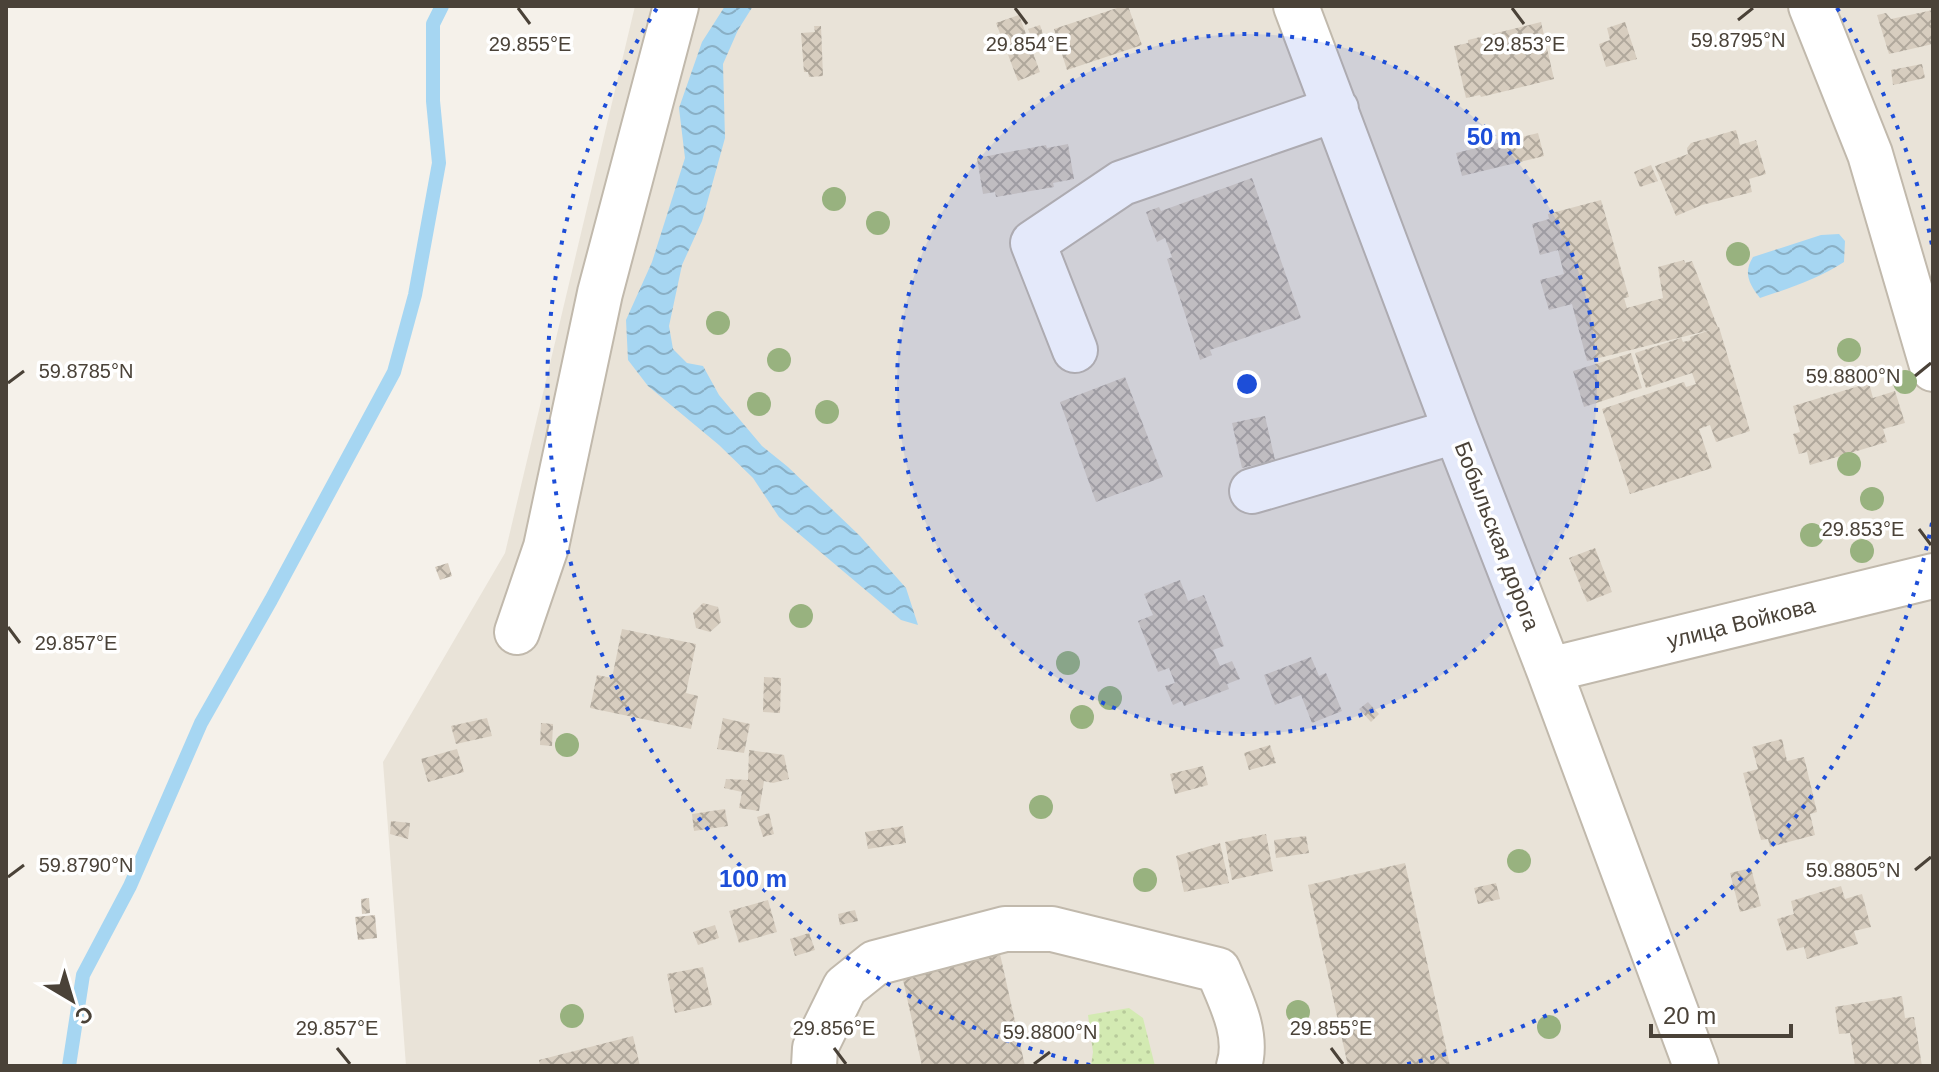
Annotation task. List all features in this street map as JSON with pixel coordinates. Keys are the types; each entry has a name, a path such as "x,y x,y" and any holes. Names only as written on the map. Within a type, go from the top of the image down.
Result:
{"street":[{"path":"517,632 546,547 600,293 676,6"},
{"name":"Бобыльская дорога","path":"1296,6 1696,1066"},
{"path":"1811,6 1870,154 1933,369"},
{"path":"1075,350 1033,243 1122,183 1336,109"},
{"path":"1252,491 1456,431"},
{"name":"улица Войкова","path":"1549,670 1933,576"},
{"path":"814,1066 815,1048 845,987 875,963 1005,929 1052,929 1218,970 1234,1009 1244,1051 1239,1066"}],"shaded area":[{"path":"635,6 1933,6 1933,1066 406,1066 383,762 505,553"}],"green space":[{"path":"1129,1008 1143,1018 1155,1066 1091,1066 1093,1052 1088,1015"}],"water":[{"path":"725,6 753,6 723,64 725,138 702,221 682,265 669,326 673,349 687,363 703,366 719,395 762,446 860,536 906,588 918,625 901,620 779,517 753,478 719,445 648,386 628,360 626,320 652,262 685,158 679,108 702,42"},
{"path":"1839,234 1845,241 1844,262 1793,287 1760,298 1749,278 1748,268 1753,257 1821,235"}],"building":[{"path":"1128,6 1142,45 1067,70 1054,29"},
{"path":"1933,10 1933,44 1889,54 1877,15 1886,13 1891,19"},
{"path":"1019,15 1040,72 1018,81 996,23"},
{"path":"1541,22 1554,79 1466,98 1454,46"},
{"path":"1625,22 1637,59 1606,67 1599,44 1610,40 1607,28"},
{"path":"1040,25 1044,37 1033,41 1028,29"},
{"path":"814,26 821,26 823,76 809,77 808,72 804,72 801,33 815,32"},
{"path":"1922,64 1925,78 1893,85 1891,70"},
{"path":"1736,130 1740,145 1756,140 1766,174 1749,179 1752,192 1702,205 1676,216 1655,166 1688,154 1687,148 1691,143"},
{"path":"1538,133 1544,156 1462,176 1456,153"},
{"path":"1068,144 1074,179 1053,183 1054,187 996,197 995,192 983,194 977,158"},
{"path":"1651,165 1658,181 1640,187 1634,172"},
{"path":"1252,178 1301,318 1210,350 1212,355 1200,360 1167,259 1172,257 1165,238 1157,242 1146,212 1159,207 1161,211"},
{"path":"1601,200 1629,297 1624,298 1627,308 1663,298 1658,267 1692,261 1718,328 1587,361 1572,304 1549,310 1540,280 1564,274 1558,250 1540,255 1532,224 1549,219 1548,214"},
{"path":"1719,327 1750,431 1716,442 1710,425 1699,429 1712,468 1630,494 1602,409 1684,382 1686,387 1696,384 1692,373 1646,388 1635,353 1681,338 1683,342 1691,340 1690,337"},
{"path":"1631,353 1642,388 1584,407 1573,371"},
{"path":"1125,377 1163,477 1096,502 1060,402"},
{"path":"1869,383 1873,398 1895,391 1905,423 1883,429 1887,442 1810,465 1807,452 1799,454 1793,434 1800,432 1793,406"},
{"path":"1265,416 1275,460 1242,468 1232,423"},
{"path":"1595,548 1612,592 1587,602 1569,558"},
{"path":"448,563 452,576 440,580 435,567"},
{"path":"1180,580 1188,601 1204,595 1224,646 1213,650 1220,666 1232,661 1240,679 1227,684 1229,689 1184,706 1182,701 1173,705 1165,686 1175,683 1169,668 1158,672 1138,621 1153,615 1144,594"},
{"path":"703,603 718,607 721,622 710,632 696,628 693,613"},
{"path":"622,629 696,644 686,693 698,696 691,729 590,708 597,675 612,678"},
{"path":"1311,657 1319,676 1326,673 1342,711 1312,723 1301,695 1275,705 1264,675"},
{"path":"764,677 781,678 780,713 763,712"},
{"path":"1368,702 1379,714 1371,722 1359,709"},
{"path":"487,718 492,736 456,744 451,726"},
{"path":"723,718 750,724 744,753 717,749"},
{"path":"541,723 553,724 552,746 540,745"},
{"path":"1782,739 1787,761 1804,757 1817,812 1810,814 1815,835 1770,847 1768,839 1761,840 1743,773 1758,769 1752,747"},
{"path":"1270,745 1276,763 1249,770 1244,753"},
{"path":"457,749 464,772 428,782 421,759"},
{"path":"749,750 784,755 789,779 773,783 764,781 759,811 739,808 742,792 724,788 726,779 748,780"},
{"path":"1203,766 1208,785 1175,794 1170,774"},
{"path":"725,809 728,826 694,831 692,814"},
{"path":"769,813 774,834 763,837 757,817"},
{"path":"391,821 410,823 408,839 390,834"},
{"path":"903,826 906,843 868,849 865,832"},
{"path":"1266,834 1273,871 1232,880 1225,842"},
{"path":"1306,836 1309,853 1276,858 1274,840"},
{"path":"1220,843 1229,883 1184,892 1176,856"},
{"path":"1405,863 1450,1066 1348,1066 1308,885"},
{"path":"1751,868 1761,906 1740,912 1730,873"},
{"path":"1496,883 1500,899 1478,904 1474,888"},
{"path":"1841,886 1845,899 1862,894 1871,927 1854,931 1858,944 1807,959 1804,947 1787,951 1777,919 1794,914 1791,901"},
{"path":"369,898 370,913 362,914 361,899"},
{"path":"768,900 777,932 739,943 729,911"},
{"path":"855,910 858,921 840,925 838,914"},
{"path":"375,915 377,938 358,940 355,917"},
{"path":"715,925 719,938 698,945 693,932"},
{"path":"809,933 815,950 795,956 790,939"},
{"path":"1000,954 1025,1066 922,1066 902,975"},
{"path":"703,967 712,1005 675,1013 667,974"},
{"path":"1902,996 1905,1018 1914,1017 1922,1066 1855,1066 1850,1033 1839,1034 1835,1007"},
{"path":"633,1036 640,1066 540,1066 539,1060"}],"waterway":[{"path":"69,1066 83,975 130,886 201,723 394,372 415,295 439,163 433,101 433,24 442,6"}]}
